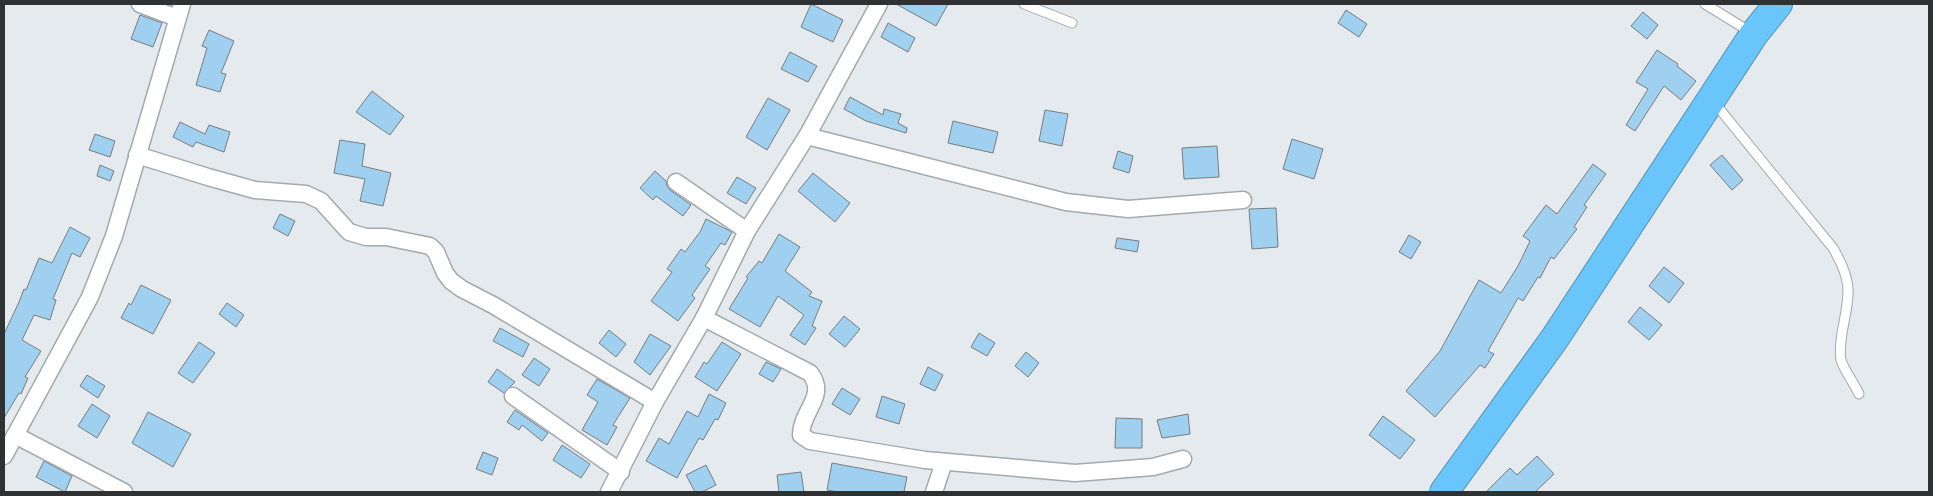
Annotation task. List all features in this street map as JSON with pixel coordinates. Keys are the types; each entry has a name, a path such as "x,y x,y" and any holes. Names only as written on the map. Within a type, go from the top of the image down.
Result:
{"highway":[{"path":"1444,492 1555,338 1754,34 1778,4"}],"street":[{"path":"4,456 90,297 114,236 179,11 140,4"},
{"path":"609,492 621,472 655,402 704,318 747,231 807,136 879,4"},
{"path":"807,136 1066,202 1128,209 1243,200"},
{"path":"137,155 256,190 306,194 321,202 349,232 366,238 386,237 430,246 436,252 444,273 462,289 493,305 655,402"},
{"path":"676,182 747,231"},
{"path":"704,318 810,373 816,381 817,392 801,427 801,435 810,441 944,462 1076,473 1153,467 1183,459"},
{"path":"513,396 621,472"},
{"path":"14,435 124,492"},
{"path":"934,492 944,462"}],"lane":[{"path":"1024,4 1072,23"},
{"path":"1705,4 1754,34"},
{"path":"1711,99 1833,248 1844,266 1848,281 1848,294 1840,349 1842,361 1859,394"}],"building":[{"path":"811,4 843,20 833,42 801,27"},
{"path":"896,4 948,4 936,26"},
{"path":"1346,10 1367,24 1359,37 1338,23"},
{"path":"1643,12 1658,25 1647,39 1631,26"},
{"path":"140,15 162,23 153,47 131,39"},
{"path":"888,23 915,38 908,52 881,37"},
{"path":"209,30 234,41 221,73 226,74 220,92 196,85 207,48 202,46"},
{"path":"1657,50 1678,64 1677,66 1696,81 1681,100 1664,86 1635,131 1626,125 1648,89 1636,82"},
{"path":"790,52 817,66 808,82 781,69"},
{"path":"372,91 404,116 390,135 356,112"},
{"path":"850,97 883,115 884,109 901,114 898,123 907,128 906,133 866,121 844,109"},
{"path":"768,98 790,110 767,150 746,137"},
{"path":"1045,110 1068,114 1062,146 1039,141"},
{"path":"953,121 998,132 993,153 948,143"},
{"path":"180,122 205,134 209,125 230,132 224,152 196,142 193,147 173,137"},
{"path":"95,134 115,141 110,157 89,150"},
{"path":"1292,139 1323,149 1314,179 1283,169"},
{"path":"340,140 365,144 362,166 391,173 383,206 360,201 365,179 334,173"},
{"path":"1217,146 1219,177 1184,179 1182,148"},
{"path":"1118,151 1133,156 1129,173 1113,168"},
{"path":"1722,155 1743,180 1732,190 1710,165"},
{"path":"1593,164 1606,174 1584,205 1587,207 1574,227 1577,229 1554,259 1551,257 1540,278 1538,277 1523,301 1518,298 1488,351 1494,354 1485,368 1480,365 1435,417 1406,391 1440,351 1479,280 1501,293 1518,266 1530,241 1523,236 1546,205 1557,214"},
{"path":"100,165 114,171 110,181 97,176"},
{"path":"655,171 666,181 670,190 691,205 683,216 656,196 653,200 640,188"},
{"path":"813,173 850,203 835,222 798,191"},
{"path":"737,177 756,188 746,204 727,193"},
{"path":"1276,208 1278,247 1252,249 1249,209"},
{"path":"280,214 295,221 288,236 273,228"},
{"path":"706,219 732,232 725,245 721,243 705,266 710,269 692,295 695,298 678,321 651,301 672,272 667,269 681,249 685,252 700,232"},
{"path":"70,227 90,238 80,257 72,253 53,299 56,300 50,320 34,315 22,340 41,351 25,377 28,378 21,394 19,393 4,418 4,334 24,289 26,290 39,258 52,263"},
{"path":"779,234 800,247 785,271 812,292 809,296 822,301 812,326 816,328 805,345 790,335 804,315 778,296 760,327 729,309 748,278 746,277 759,261 762,263"},
{"path":"1409,235 1421,242 1411,259 1399,252"},
{"path":"1117,238 1139,241 1137,252 1115,248"},
{"path":"1664,267 1684,283 1669,303 1649,286"},
{"path":"141,285 171,300 153,334 121,318 129,303 131,305"},
{"path":"227,303 244,315 236,327 219,314"},
{"path":"1640,307 1662,325 1649,340 1628,322"},
{"path":"844,316 860,329 845,347 829,334"},
{"path":"500,328 529,344 523,357 493,341"},
{"path":"609,330 626,344 616,357 599,343"},
{"path":"979,333 995,343 987,356 971,347"},
{"path":"650,334 671,346 650,375 634,362"},
{"path":"199,342 215,353 193,383 178,373"},
{"path":"722,342 741,354 717,391 695,377 704,362 707,364"},
{"path":"1026,352 1039,363 1028,377 1015,366"},
{"path":"534,358 550,369 539,386 522,375"},
{"path":"766,362 781,369 773,382 759,374"},
{"path":"928,367 943,375 935,391 920,384"},
{"path":"497,369 515,382 504,393 488,382"},
{"path":"87,375 105,386 98,398 80,386"},
{"path":"597,379 630,398 613,425 617,427 607,445 582,430 598,402 587,395"},
{"path":"842,388 860,399 850,415 832,404"},
{"path":"709,394 726,403 718,420 715,419 703,440 699,438 677,478 646,461 659,438 669,444 687,411 698,417"},
{"path":"882,396 905,404 899,424 876,417"},
{"path":"92,404 110,416 97,438 78,426"},
{"path":"515,410 548,433 542,441 522,425 519,430 507,422"},
{"path":"148,412 191,434 173,467 132,443"},
{"path":"1188,414 1190,434 1162,438 1157,420"},
{"path":"1383,416 1415,440 1400,459 1369,435"},
{"path":"1116,418 1142,419 1142,448 1115,448"},
{"path":"562,445 590,464 581,478 553,460"},
{"path":"483,452 498,458 492,475 476,469"},
{"path":"1537,456 1554,474 1535,492 1486,492 1510,468 1517,475"},
{"path":"44,461 72,476 65,492 36,477"},
{"path":"832,463 907,477 904,492 839,492 827,490"},
{"path":"706,465 716,485 702,492 695,492 686,475"},
{"path":"801,472 804,492 779,492 777,475"}]}
